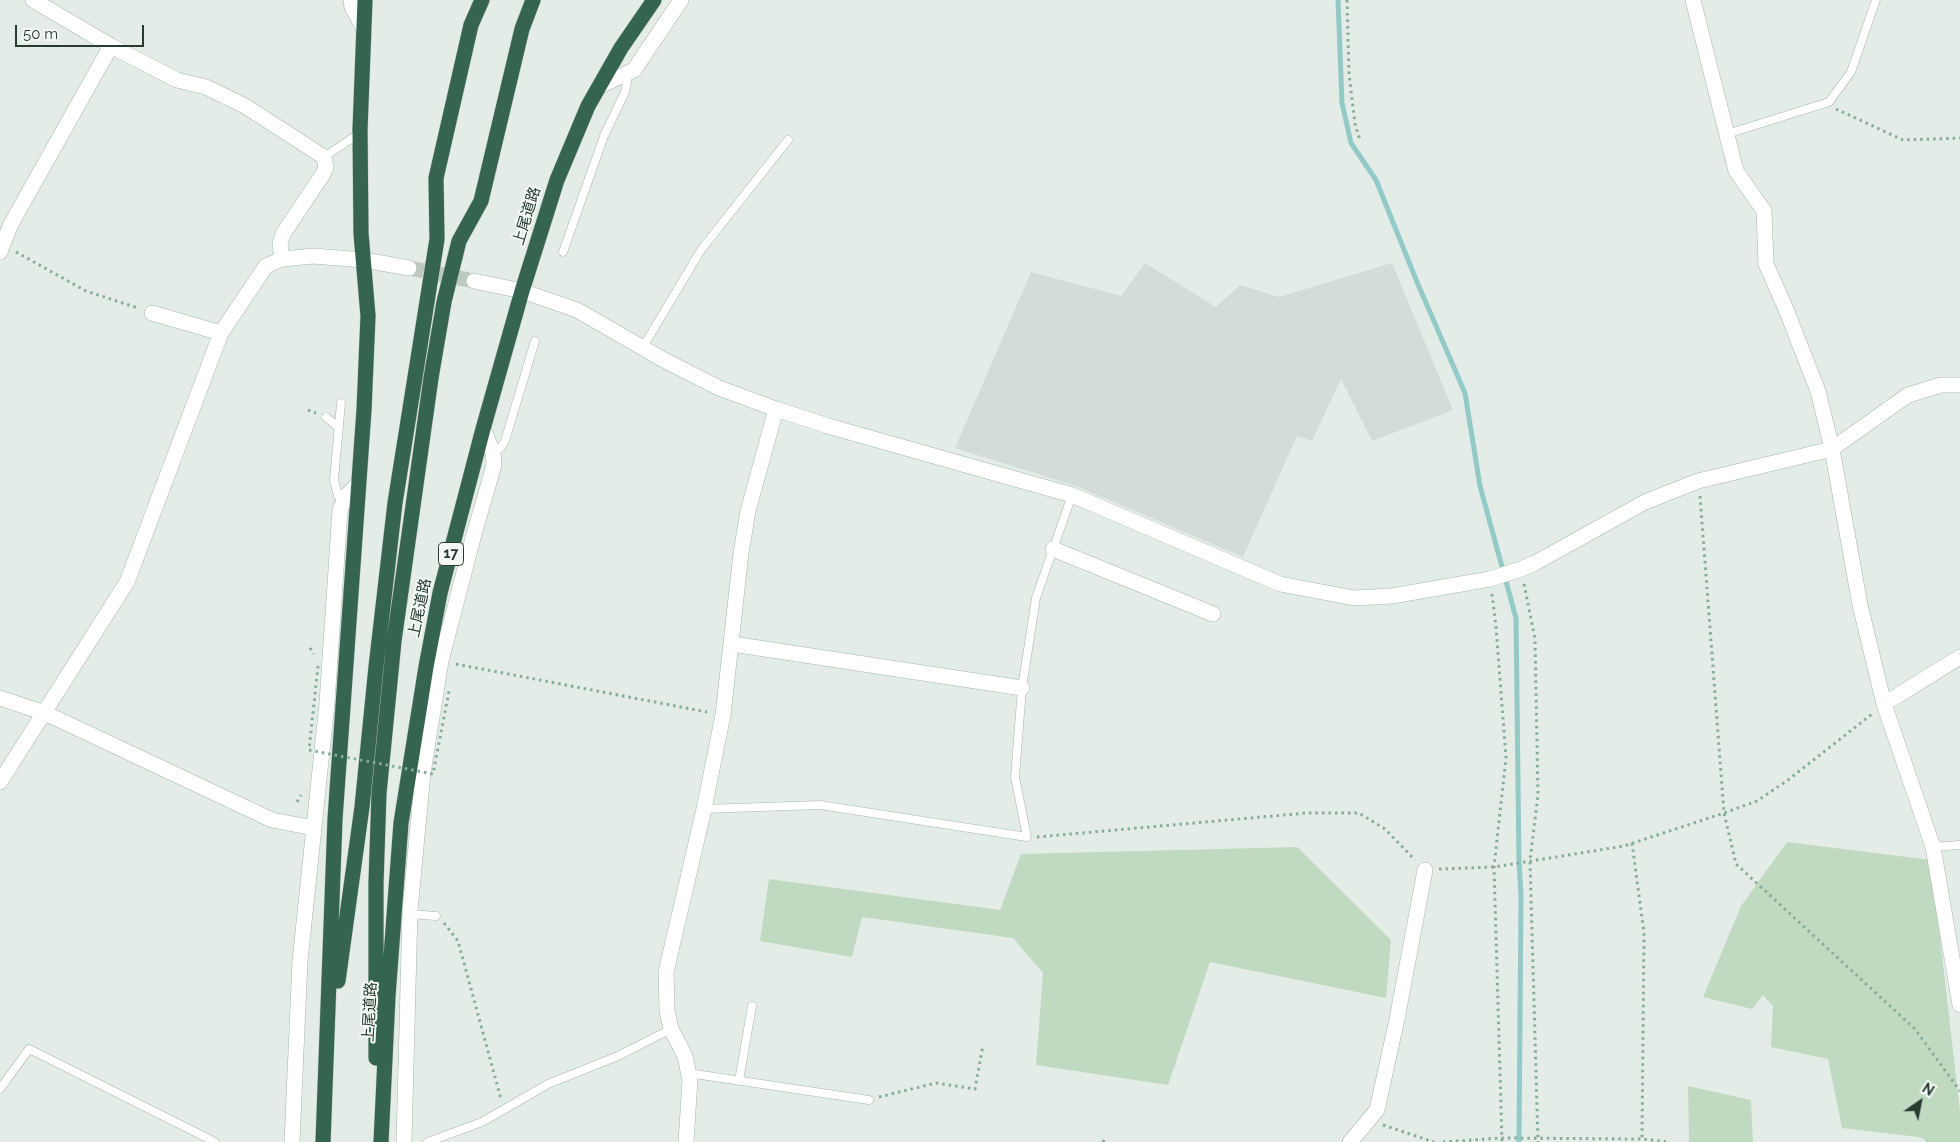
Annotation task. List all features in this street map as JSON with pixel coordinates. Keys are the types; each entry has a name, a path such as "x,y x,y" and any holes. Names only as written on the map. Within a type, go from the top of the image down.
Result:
{"highway":[{"path":"323,1136 335,819 364,410 368,316 361,233 360,133 364,0"},
{"path":"323,1136 337,983 362,807 395,503 436,239 436,178 471,25 482,0"},
{"path":"380,1142 375,1021 379,793 394,642 431,378 444,302 459,241 480,201 522,29 533,0"},
{"name":"上尾道路","path":"380,1142 388,996 402,822 426,667 440,592 483,428 522,291 557,180 588,106 621,48 654,0"}],"street":[{"path":"33,0 111,46 177,80 206,87 245,106 324,157 326,167 323,174 283,234 280,244 282,259"},
{"path":"351,0 352,7 364,30"},
{"path":"600,86 634,70 681,0"},
{"path":"1693,0 1736,171 1764,211 1766,264 1818,391 1832,450 1860,605 1884,704 1933,847 1960,1004"},
{"path":"1,248 11,224 111,46"},
{"path":"0,782 127,582 221,333 266,266 282,259 313,256 364,260 409,268"},
{"path":"474,281 522,291 576,310 664,360 719,388 828,426 1072,495 1280,584 1354,598 1392,596 1490,579 1521,569 1535,564 1645,502 1698,481 1832,450 1908,395 1941,385 1960,384"},
{"path":"152,313 221,333"},
{"path":"686,1142 690,1080 684,1056 671,1029 667,1010 666,972 704,810 723,715 741,552 748,511 776,408"},
{"path":"404,1142 410,914 423,773 441,661 494,465 492,452 483,428"},
{"path":"292,1142 300,961 327,703 340,510 346,496 358,484"},
{"path":"1053,549 1213,614"},
{"path":"732,644 1022,688"},
{"path":"1884,704 1960,657"},
{"path":"0,698 45,713 272,820 314,828"},
{"path":"1350,1142 1377,1110 1397,1019 1425,870"}],"lane":[{"path":"1727,134 1829,102 1850,72 1876,0"},
{"path":"563,252 604,136 625,92 626,74"},
{"path":"324,157 360,133"},
{"path":"643,347 701,250 788,140"},
{"path":"492,452 502,447 505,441 535,341"},
{"path":"341,403 334,480 338,496 344,502"},
{"path":"326,417 339,428"},
{"path":"704,810 820,805 1027,837 1014,777 1022,688 1036,598 1072,495"},
{"path":"1933,847 1960,845"},
{"path":"410,914 436,916"},
{"path":"738,1080 752,1006"},
{"path":"428,1142 482,1122 548,1084 618,1056 671,1029"},
{"path":"0,1089 29,1049 215,1142"},
{"path":"688,1073 869,1100"}],"path":[{"path":"1347,0 1349,74 1355,124 1360,140"},
{"path":"1824,104 1903,140 1960,138"},
{"path":"1,248 86,291 152,313"},
{"path":"1698,481 1724,813 1736,864 1915,1029 1960,1091"},
{"path":"1521,569 1535,639 1538,795 1530,861 1538,1141"},
{"path":"1490,579 1496,627 1506,758 1494,867 1501,1140"},
{"path":"441,661 723,715"},
{"path":"318,666 309,750 434,774 449,691"},
{"path":"1027,837 1306,813 1359,813 1385,829 1425,870 1494,867 1632,843 1757,801 1884,704"},
{"path":"1632,843 1644,933 1642,1139"},
{"path":"436,916 458,941 503,1110"},
{"path":"869,1100 936,1083 975,1089 983,1045"},
{"path":"1369,1120 1434,1142"},
{"path":"1442,1142 1642,1139 1669,1142"}],"shaded area":[{"path":"1145,263 1216,307 1240,285 1279,297 1392,263 1453,410 1372,441 1341,379 1312,441 1297,436 1243,557 1076,486 955,448 1031,272 1121,296"}],"green space":[{"path":"1787,842 1931,860 1960,1111 1960,1142 1926,1142 1923,1138 1918,1137 1842,1128 1828,1059 1771,1047 1773,1006 1763,995 1752,1009 1703,997 1741,906"},
{"path":"1297,847 1391,940 1386,998 1210,962 1168,1085 1036,1065 1043,973 1013,938 862,917 852,957 760,941 769,879 1000,910 1021,854"},
{"path":"1688,1086 1751,1100 1753,1142 1689,1142"}],"waterway":[{"path":"1338,0 1342,103 1351,143 1376,180 1465,393 1480,486 1516,618 1521,895 1519,1142"}],"tunnel":[{"path":"409,268 474,281"}]}
